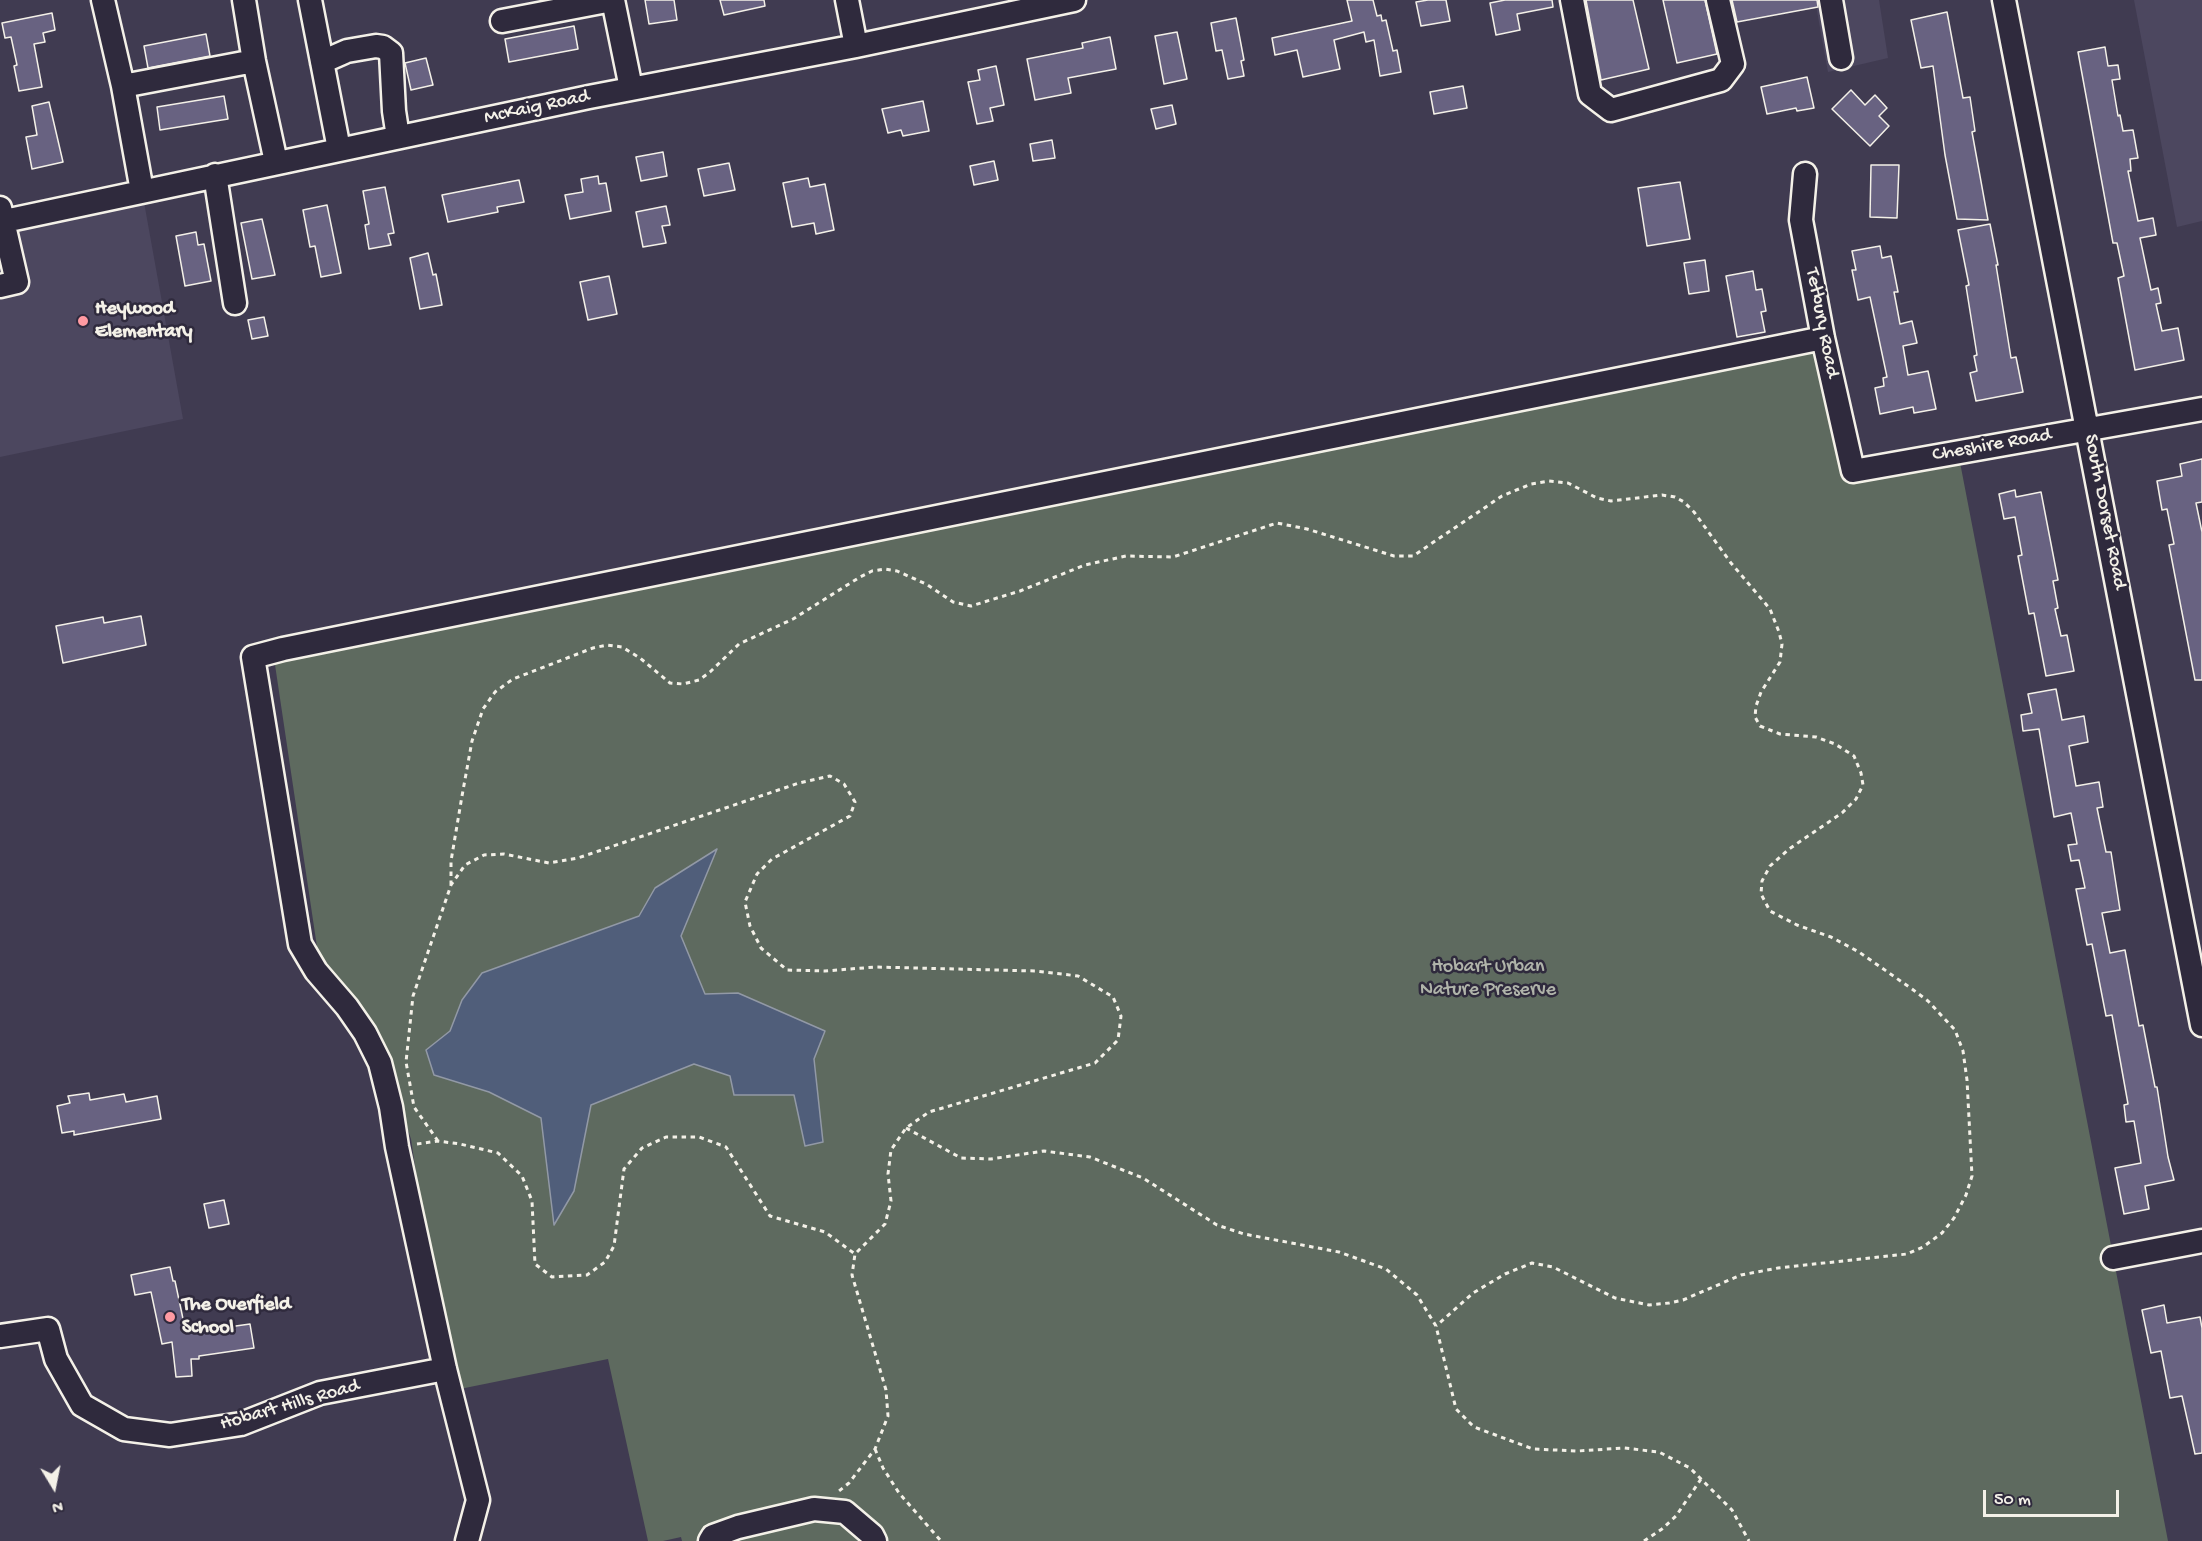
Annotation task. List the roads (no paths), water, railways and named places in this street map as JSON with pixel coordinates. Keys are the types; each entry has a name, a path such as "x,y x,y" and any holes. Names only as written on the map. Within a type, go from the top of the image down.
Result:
{"street":[{"path":"104,0 123,86 142,191"},
{"path":"244,0 254,61 276,162"},
{"path":"310,0 339,149"},
{"path":"502,21 613,0 631,88"},
{"path":"847,0 855,45"},
{"name":"McKaig Road","path":"1,217 142,191 631,88 1074,0"},
{"path":"1572,0 1590,94 1611,110 1720,80 1733,64 1718,0"},
{"path":"1831,0 1841,57"},
{"name":"South Dorset Road","path":"2004,0 2202,1025"},
{"path":"322,62 347,51 376,46 383,46 391,52 394,111 398,137"},
{"path":"123,86 254,61"},
{"name":"Tetbury Road","path":"1805,174 1801,220 1822,338 1853,471"},
{"path":"215,175 235,303"},
{"path":"0,286 17,282 1,217"},
{"path":"467,1541 478,1500 445,1369 397,1147 391,1107 380,1063 364,1034 346,1007 316,971 300,944 253,657 341,637 1822,338"},
{"name":"Cheshire Road","path":"1853,471 2202,409"},
{"path":"2113,1258 2202,1241"},
{"name":"Hobart Hills Road","path":"0,1336 48,1329 56,1359 82,1405 124,1429 170,1435 241,1424 320,1393 445,1369"},
{"path":"710,1541 713,1536 738,1527 814,1509 845,1512 872,1535 875,1541"}],"water":[{"path":"717,849 681,936 705,994 738,993 825,1031 814,1059 823,1142 805,1146 794,1095 734,1095 730,1076 694,1064 591,1105 574,1191 554,1225 541,1118 489,1092 434,1075 426,1050 450,1031 462,1000 482,973 639,916 655,888"}],"place":[{"name":"Heywood Elementary","path":"83,321"},
{"name":"The Overfield School","path":"170,1317"}],"park label":[{"name":"Hobart Urban Nature Preserve","path":"1488,980"}]}
